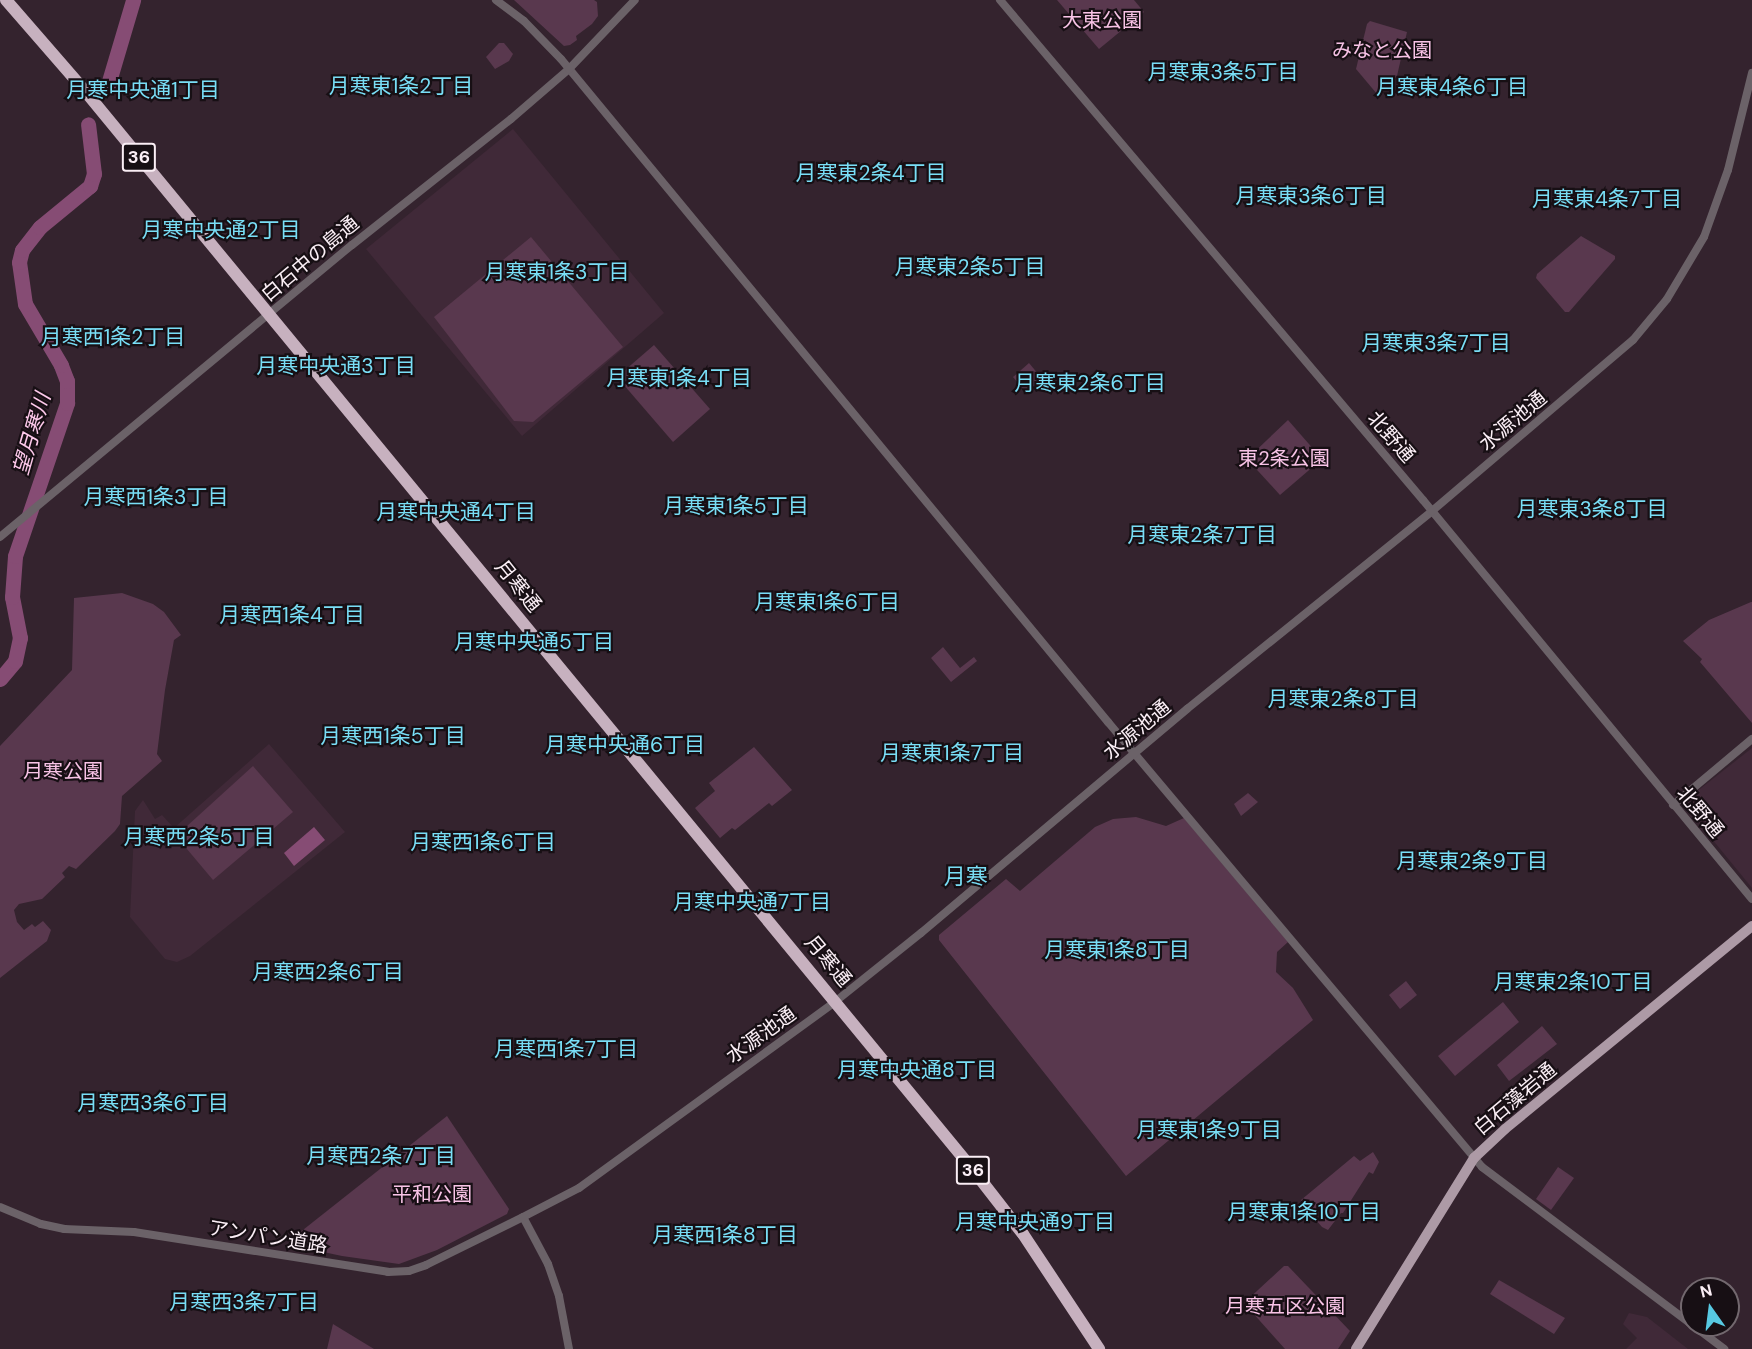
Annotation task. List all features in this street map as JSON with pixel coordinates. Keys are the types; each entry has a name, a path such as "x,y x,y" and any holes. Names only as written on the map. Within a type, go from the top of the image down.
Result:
{"highway":[{"name":"月寒通","path":"6,0 86,91 836,1001 1023,1234 1098,1349"}],"main road":[{"name":"白石藻岩通","path":"1356,1349 1474,1158 1513,1123 1752,926"}],"street":[{"path":"496,0 525,21 569,69 1482,1167 1724,1349"},
{"name":"白石中の島通","path":"0,537 270,315 352,244 434,182 569,69 635,0"},
{"name":"北野通","path":"1000,0 1432,511 1752,899"},
{"name":"水源池通","path":"523,1217 579,1188 836,1001 937,920 1135,752 1432,511 1633,340 1667,299 1704,237 1728,170 1752,73"},
{"path":"1673,805 1752,739"},
{"name":"アンパン道路","path":"0,1207 41,1224 64,1229 134,1232 388,1272 409,1270 426,1265 523,1217"},
{"path":"523,1217 548,1264 559,1296 569,1349"}],"shaded area":[{"path":"513,129 664,313 522,436 366,249"},
{"path":"269,744 345,832 190,956 177,962 165,959 130,917 135,811 143,800 155,819 162,815 174,828"},
{"path":"1752,748 1752,888 1685,806 1686,800"},
{"path":"314,827 325,840 294,866 284,853"},
{"path":"1629,1313 1647,1317 1688,1349 1626,1349 1637,1338 1623,1324"}],"green space":[{"path":"514,0 594,0 597,2 598,16 592,24 576,36 577,40 564,46"},
{"name":"大東公園","path":"1057,0 1134,0 1144,12 1099,49"},
{"name":"みなと公園","path":"1370,21 1407,32 1397,76 1381,93 1377,94 1356,69 1367,24"},
{"path":"499,43 504,43 513,54 509,61 495,69 486,57"},
{"path":"1581,236 1615,256 1615,259 1569,312 1565,312 1536,278 1537,274"},
{"path":"531,237 623,347 533,422 514,421 434,317"},
{"path":"654,345 710,409 673,442 617,377"},
{"path":"1029,363 1044,381 1027,394 1013,377"},
{"name":"東2条公園","path":"1288,420 1322,459 1280,495 1247,459"},
{"name":"月寒公園","path":"122,593 153,604 164,612 181,635 174,640 165,690 157,754 162,761 122,796 120,824 115,831 76,869 69,866 62,873 65,877 42,899 19,904 14,910 17,922 24,930 32,924 35,927 43,921 51,930 47,941 0,978 0,746 72,670 74,598"},
{"path":"1752,602 1752,723 1700,662 1702,659 1683,641 1709,620"},
{"path":"943,647 960,668 974,657 977,661 951,682 931,658"},
{"path":"754,747 792,790 772,806 769,803 735,830 732,828 720,838 695,808 715,791 709,783"},
{"path":"253,766 293,812 213,880 176,836"},
{"path":"1248,793 1258,802 1241,816 1234,804"},
{"path":"1136,817 1166,826 1184,818 1288,942 1277,952 1276,972 1293,988 1313,1020 1126,1176 939,940 939,935 1006,879 1020,891 1095,827 1113,819"},
{"path":"1406,981 1417,995 1400,1009 1389,995"},
{"path":"1503,1002 1519,1022 1455,1076 1438,1056"},
{"path":"1542,1026 1557,1044 1509,1081 1497,1065"},
{"name":"平和公園","path":"447,1116 509,1209 507,1214 437,1250 399,1264 342,1256 295,1246 289,1241"},
{"path":"1373,1152 1379,1162 1373,1174 1369,1172 1343,1213 1328,1230 1322,1227 1301,1203 1301,1200 1354,1156 1360,1161"},
{"path":"1558,1167 1574,1178 1551,1210 1536,1199"},
{"name":"月寒五区公園","path":"1284,1266 1288,1266 1350,1331 1338,1349 1285,1349 1244,1303"},
{"path":"1499,1280 1565,1318 1554,1334 1490,1294"},
{"path":"333,1324 374,1349 327,1349"}],"waterway":[{"name":"望月寒川","path":"107,88 133,0"},
{"name":"望月寒川","path":"0,679 15,661 20,638 12,597 15,556 67,403 67,381 61,365 25,304 19,262 22,250 40,227 90,186 94,174 88,124"}],"district":[{"name":"月寒東3条5丁目","path":"1223,72"},
{"name":"月寒東1条2丁目","path":"401,86"},
{"name":"月寒東4条6丁目","path":"1452,87"},
{"name":"月寒中央通1丁目","path":"143,90"},
{"name":"月寒東2条4丁目","path":"871,173"},
{"name":"月寒東3条6丁目","path":"1311,196"},
{"name":"月寒東4条7丁目","path":"1607,199"},
{"name":"月寒中央通2丁目","path":"221,230"},
{"name":"月寒東2条5丁目","path":"970,267"},
{"name":"月寒東1条3丁目","path":"557,272"},
{"name":"月寒西1条2丁目","path":"113,337"},
{"name":"月寒東3条7丁目","path":"1436,343"},
{"name":"月寒中央通3丁目","path":"336,366"},
{"name":"月寒東1条4丁目","path":"679,378"},
{"name":"月寒東2条6丁目","path":"1090,383"},
{"name":"月寒西1条3丁目","path":"156,497"},
{"name":"月寒東1条5丁目","path":"736,506"},
{"name":"月寒東3条8丁目","path":"1592,509"},
{"name":"月寒中央通4丁目","path":"456,512"},
{"name":"月寒東2条7丁目","path":"1202,535"},
{"name":"月寒東1条6丁目","path":"827,602"},
{"name":"月寒西1条4丁目","path":"292,615"},
{"name":"月寒中央通5丁目","path":"534,642"},
{"name":"月寒東2条8丁目","path":"1343,699"},
{"name":"月寒西1条5丁目","path":"393,736"},
{"name":"月寒中央通6丁目","path":"625,745"},
{"name":"月寒東1条7丁目","path":"952,753"},
{"name":"月寒西2条5丁目","path":"199,837"},
{"name":"月寒西1条6丁目","path":"483,842"},
{"name":"月寒東2条9丁目","path":"1472,861"},
{"name":"月寒","path":"966,877"},
{"name":"月寒中央通7丁目","path":"752,902"},
{"name":"月寒東1条8丁目","path":"1117,950"},
{"name":"月寒西2条6丁目","path":"328,972"},
{"name":"月寒東2条10丁目","path":"1573,982"},
{"name":"月寒西1条7丁目","path":"566,1049"},
{"name":"月寒中央通8丁目","path":"917,1070"},
{"name":"月寒西3条6丁目","path":"153,1103"},
{"name":"月寒東1条9丁目","path":"1209,1130"},
{"name":"月寒西2条7丁目","path":"381,1156"},
{"name":"月寒東1条10丁目","path":"1304,1212"},
{"name":"月寒中央通9丁目","path":"1035,1222"},
{"name":"月寒西1条8丁目","path":"725,1235"},
{"name":"月寒西3条7丁目","path":"244,1302"}]}
